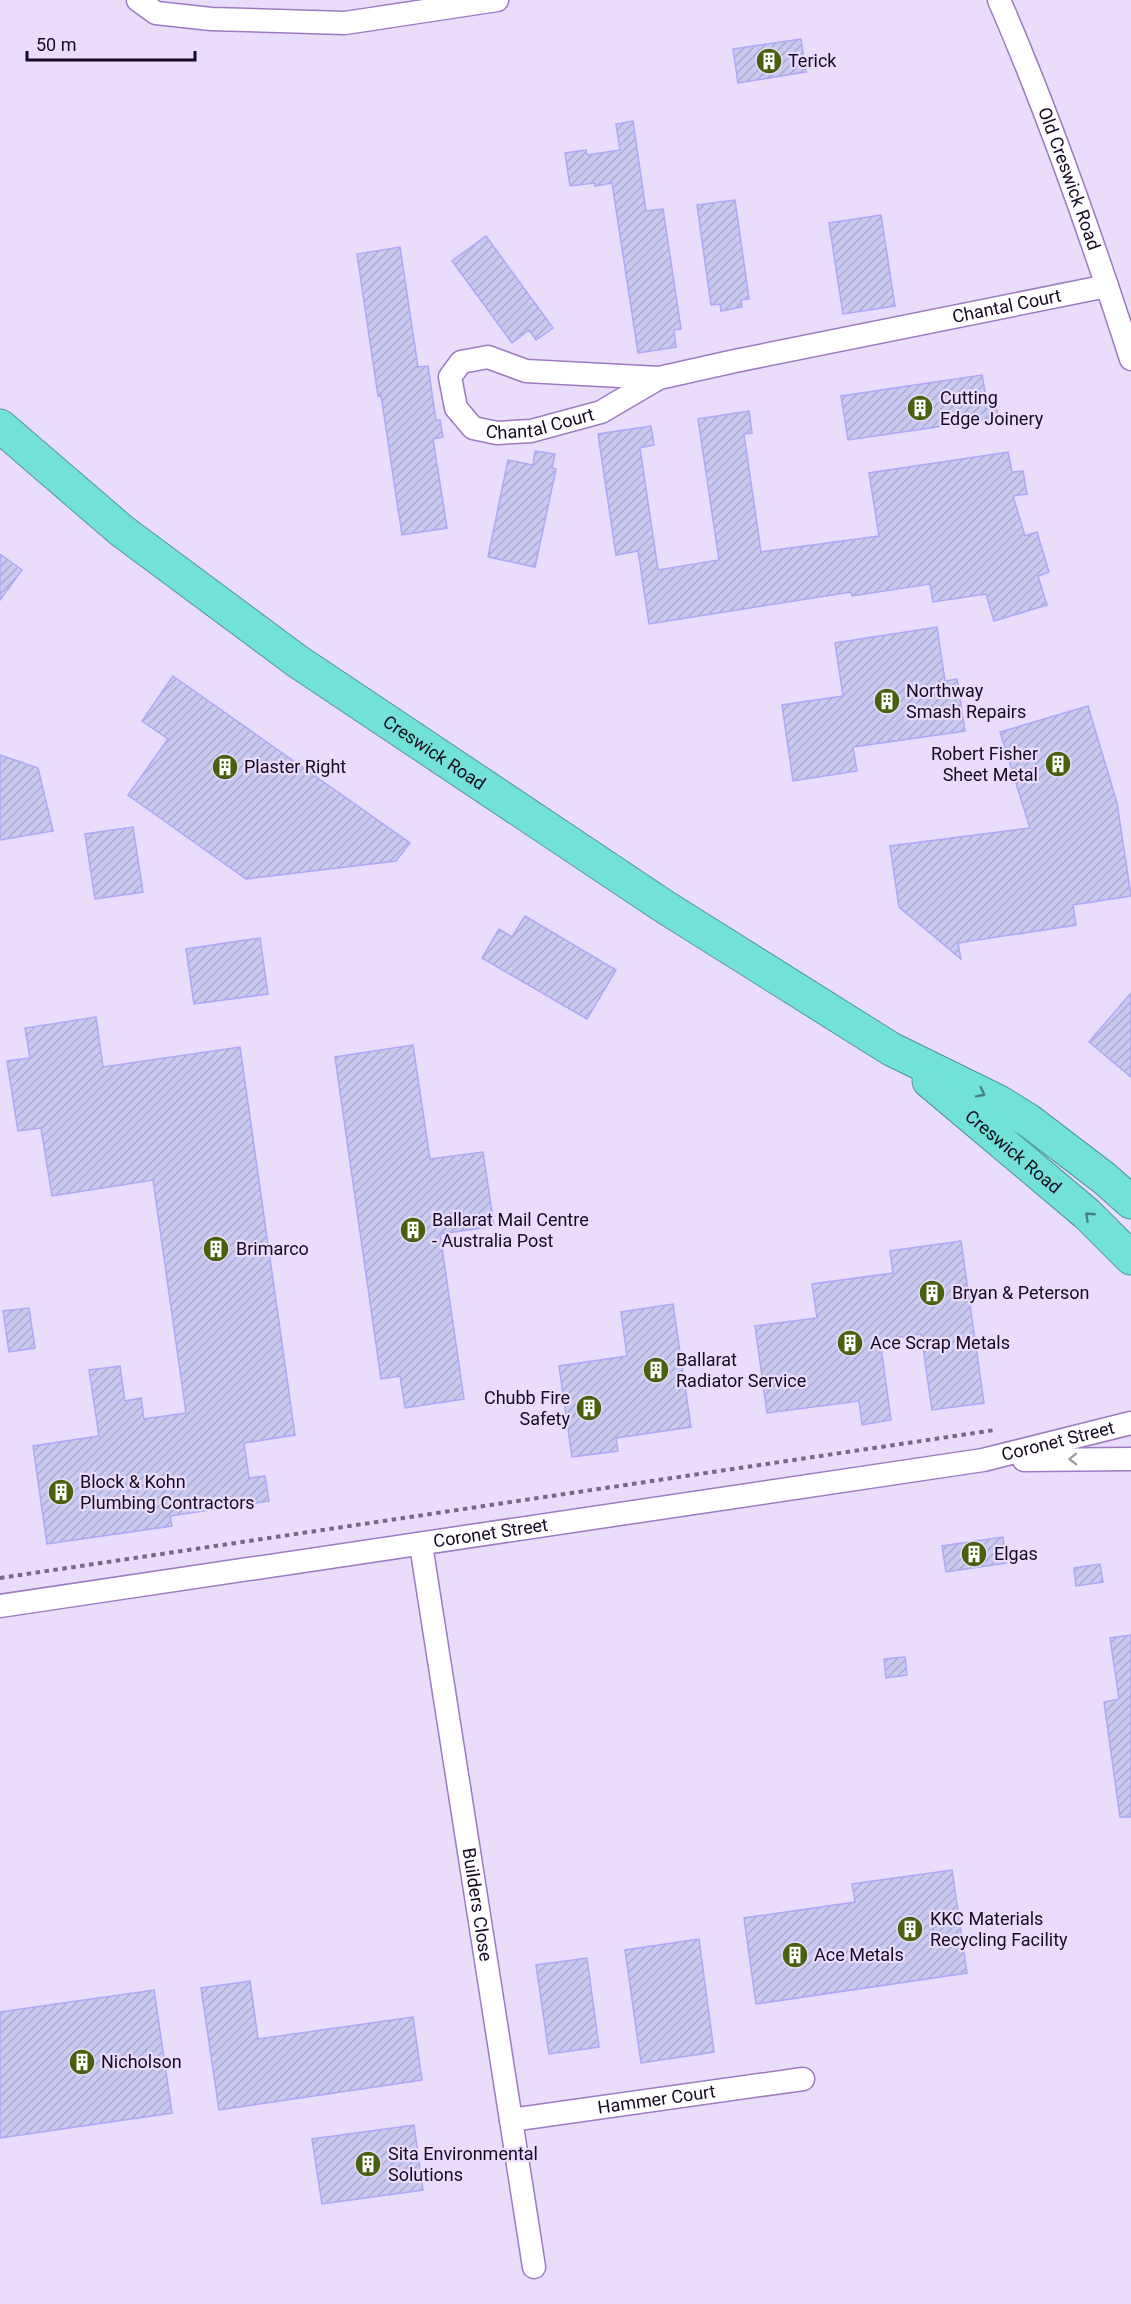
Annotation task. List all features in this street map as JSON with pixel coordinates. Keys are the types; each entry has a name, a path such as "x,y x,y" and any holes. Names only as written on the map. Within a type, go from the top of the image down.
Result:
{"highway":[{"name":"Creswick Road","path":"0,426 122,531 297,662 665,907 891,1049 999,1102 1028,1120 1104,1178 1131,1202"},
{"name":"Creswick Road","path":"891,1049 1087,1214 1131,1258"}],"street":[{"path":"138,0 156,13 212,19 345,23 497,0"},
{"name":"Old Creswick Road","path":"999,0 1022,52 1077,196 1131,359"},
{"name":"Chantal Court","path":"659,378 601,412 531,431 497,433 473,428 456,408 450,377 461,362 488,357 525,371 659,378 1107,286"},
{"name":"Coronet Street","path":"0,1606 984,1460 1131,1423"},
{"name":"Coronet Street","path":"984,1460 1131,1459"},
{"name":"Builders Close","path":"422,1545 534,2266"},
{"name":"Hammer Court","path":"511,2121 803,2079"}],"path":[{"path":"0,1578 162,1556 995,1430"}],"building":[{"name":"Terick","path":"801,39 806,72 738,83 733,49"},
{"path":"633,121 646,211 663,209 681,329 674,330 676,347 638,353 612,183 570,186 565,153 586,150 587,155 620,150 616,124"},
{"path":"735,200 749,299 741,300 742,307 721,311 720,304 711,305 697,205"},
{"path":"881,215 895,306 843,314 829,223"},
{"path":"486,236 553,328 536,340 529,330 512,343 452,261"},
{"path":"400,247 418,367 428,366 436,420 440,420 443,437 433,439 447,528 402,535 357,254"},
{"name":"Cutting Edge Joinery","path":"982,375 986,397 995,396 998,418 848,440 841,396"},
{"path":"749,411 752,433 744,434 761,552 879,536 869,473 1008,452 1012,472 1023,471 1027,494 1013,496 1025,536 1037,532 1049,572 1038,576 1047,605 994,621 986,594 933,602 930,584 852,596 851,592 649,624 638,551 616,555 598,434 651,426 654,445 640,448 658,570 719,560 698,419"},
{"path":"535,451 555,454 552,468 556,469 535,567 488,557 508,460 533,465"},
{"path":"0,554 22,570 0,600"},
{"name":"Northway Smash Repairs","path":"937,627 945,681 957,679 965,731 853,747 857,771 793,781 782,705 843,696 835,643"},
{"name":"Plaster Right","path":"173,676 410,843 396,861 246,879 128,795 168,739 142,721"},
{"path":"1088,706 1117,803 1131,896 1073,905 1076,925 958,943 961,959 899,907 890,846 1030,828 1000,732"},
{"path":"0,755 38,768 53,831 0,840"},
{"path":"133,827 143,892 95,899 85,834"},
{"path":"525,916 616,970 587,1019 482,958 499,929 512,937"},
{"path":"260,938 268,994 194,1004 186,949"},
{"path":"1131,993 1131,1077 1089,1042"},
{"path":"96,1017 103,1067 240,1047 295,1435 244,1443 249,1478 265,1476 269,1501 170,1516 172,1526 47,1544 33,1446 99,1436 89,1370 120,1366 125,1401 141,1398 144,1419 186,1413 153,1180 52,1196 41,1128 18,1131 7,1061 30,1058 25,1028"},
{"name":"Ballarat Mail Centre - Australia Post","path":"413,1045 430,1159 483,1152 494,1226 440,1234 464,1399 405,1408 400,1376 381,1379 335,1057"},
{"path":"961,1241 984,1403 932,1410 921,1334 880,1340 891,1420 862,1425 859,1401 767,1413 755,1326 817,1318 812,1284 893,1273 890,1251"},
{"path":"673,1304 691,1427 616,1438 618,1451 572,1457 559,1366 627,1356 621,1312"},
{"path":"29,1308 35,1348 9,1352 3,1311"},
{"name":"Elgas","path":"1003,1537 1006,1563 946,1572 942,1546"},
{"path":"1100,1564 1103,1582 1076,1586 1074,1568"},
{"path":"1131,1635 1131,1817 1120,1817 1104,1702 1119,1699 1110,1638"},
{"path":"905,1657 907,1675 886,1678 884,1659"},
{"path":"952,1870 967,1973 756,2004 744,1918 855,1902 852,1884"},
{"path":"699,1939 714,2052 641,2063 625,1950"},
{"path":"587,1958 599,2047 549,2054 536,1965"},
{"path":"250,1981 258,2039 413,2017 422,2080 219,2110 201,1988"},
{"name":"Nicholson","path":"154,1990 172,2113 0,2138 0,2012"},
{"name":"Sita Environmental Solutions","path":"414,2125 423,2190 322,2204 312,2139"}],"place":[{"name":"Terick","path":"769,61"},
{"name":"Cutting Edge Joinery","path":"920,408"},
{"name":"Northway Smash Repairs","path":"887,701"},
{"name":"Robert Fisher Sheet Metal","path":"1058,764"},
{"name":"Plaster Right","path":"225,767"},
{"name":"Ballarat Mail Centre - Australia Post","path":"413,1230"},
{"name":"Brimarco","path":"216,1249"},
{"name":"Bryan & Peterson","path":"932,1293"},
{"name":"Ace Scrap Metals","path":"850,1343"},
{"name":"Ballarat Radiator Service","path":"656,1370"},
{"name":"Chubb Fire Safety","path":"589,1408"},
{"name":"Block & Kohn Plumbing Contractors","path":"61,1492"},
{"name":"Elgas","path":"974,1554"},
{"name":"KKC Materials Recycling Facility","path":"910,1929"},
{"name":"Ace Metals","path":"795,1955"},
{"name":"Nicholson","path":"82,2062"},
{"name":"Sita Environmental Solutions","path":"368,2164"}]}
